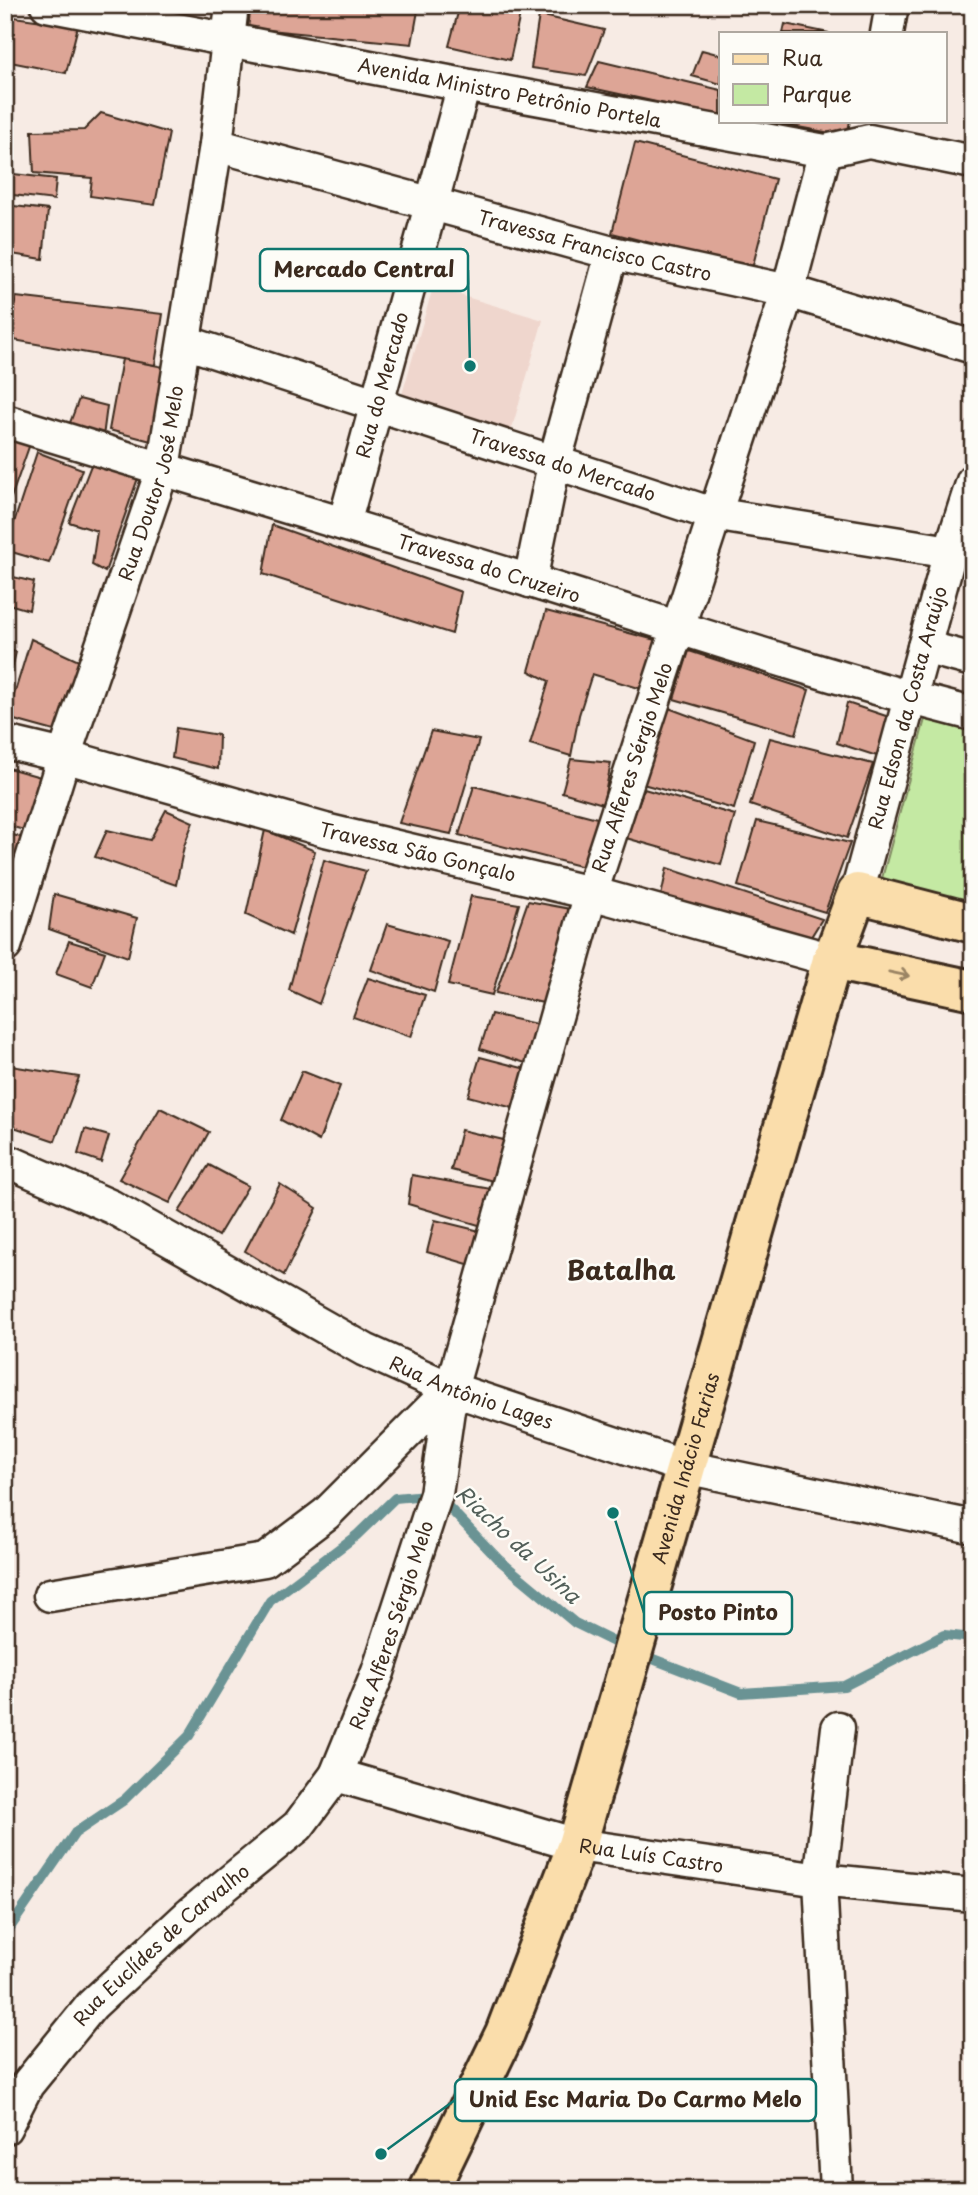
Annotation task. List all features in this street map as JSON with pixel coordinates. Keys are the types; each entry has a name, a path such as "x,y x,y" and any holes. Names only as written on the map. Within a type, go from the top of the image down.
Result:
{"main road":[{"path":"857,893 973,923"},
{"name":"Avenida Inácio Farias","path":"429,2190 505,2034 577,1845 635,1652 685,1467 832,960 857,893"},
{"path":"832,960 973,990"}],"street":[{"name":"Avenida Ministro Petrônio Portela","path":"47,5 825,151 871,131 973,162"},
{"name":"Rua Doutor José Melo","path":"5,946 64,756 163,468 216,145 232,5"},
{"path":"887,32 892,5"},
{"name":"Rua do Mercado","path":"344,524 464,85"},
{"name":"Travessa Francisco Castro","path":"216,145 612,253 788,291 973,347"},
{"name":"Rua Alferes Sérgio Melo","path":"336,1775 378,1672 436,1494 451,1389 590,893 788,291 825,151"},
{"path":"530,581 554,464 612,253"},
{"name":"Travessa do Mercado","path":"185,342 713,514 950,552"},
{"name":"Travessa do Cruzeiro","path":"5,421 530,581 676,629 973,714"},
{"name":"Rua Edson da Costa Araújo","path":"857,893 950,552 973,481"},
{"path":"924,647 973,660"},
{"name":"Travessa São Gonçalo","path":"5,741 326,830 590,893 832,960"},
{"name":"Rua Antônio Lages","path":"5,1160 112,1207 365,1350 451,1389 685,1467 973,1527"},
{"name":"Rua Alferes Sérgio Melo","path":"50,1595 265,1560 326,1514 451,1389"},
{"path":"836,2190 820,1880 838,1728"},
{"name":"Rua Luís Castro","path":"336,1775 577,1845 820,1880 973,1895"},
{"name":"Rua Euclídes de Carvalho","path":"5,2128 27,2085 92,2005 189,1915 298,1826 336,1775"}],"shaded area":[{"path":"433,287 543,320 506,449 397,412"}],"green space":[{"path":"925,719 973,732 973,906 881,882"}],"building":[{"path":"251,5 419,5 412,44 248,28"},
{"path":"460,5 522,5 510,60 449,46"},
{"path":"539,15 604,30 586,76 531,68"},
{"path":"7,16 78,26 66,73 5,61"},
{"path":"785,24 824,32 783,32"},
{"path":"702,50 719,54 719,83 692,76"},
{"path":"599,61 719,90 719,116 587,87"},
{"path":"101,113 169,133 155,205 90,196 92,178 34,173 32,131 84,130"},
{"path":"770,122 850,122 847,136"},
{"path":"635,143 775,179 752,269 612,233"},
{"path":"5,173 56,179 54,200 5,194"},
{"path":"5,205 48,210 43,259 5,253"},
{"path":"16,297 163,314 155,365 8,339"},
{"path":"122,359 164,367 151,441 109,430"},
{"path":"79,399 107,406 103,437 68,428"},
{"path":"5,431 31,441 5,515"},
{"path":"37,452 82,469 49,563 5,550"},
{"path":"93,460 138,478 105,572 92,565 97,531 69,522"},
{"path":"272,525 461,592 452,634 263,574"},
{"path":"5,575 34,582 29,610 5,603"},
{"path":"546,611 659,641 642,689 592,674 579,715 571,756 530,744 549,681 529,671"},
{"path":"31,639 81,662 58,732 7,718"},
{"path":"5,649 16,652 5,699"},
{"path":"689,651 809,690 796,734 674,699"},
{"path":"847,703 895,719 883,758 837,743"},
{"path":"666,707 754,740 734,809 639,783"},
{"path":"176,728 219,735 218,769 172,758"},
{"path":"431,731 479,740 451,834 399,823"},
{"path":"770,738 873,764 847,838 750,805"},
{"path":"571,759 611,763 603,804 562,792"},
{"path":"5,767 44,778 28,831 5,825"},
{"path":"474,786 597,818 587,868 459,835"},
{"path":"644,789 735,815 721,865 626,838"},
{"path":"166,810 193,822 184,846 176,885 95,857 107,830 150,840"},
{"path":"757,821 850,843 825,912 738,886"},
{"path":"265,830 315,851 291,935 246,915"},
{"path":"5,833 24,838 5,899"},
{"path":"324,860 366,871 319,1004 289,990"},
{"path":"667,868 822,919 809,940 661,896"},
{"path":"54,894 137,918 128,957 49,929"},
{"path":"471,896 519,904 492,995 448,985"},
{"path":"528,901 576,910 548,1004 496,993"},
{"path":"387,924 448,941 434,992 371,970"},
{"path":"69,941 105,952 92,987 56,974"},
{"path":"368,978 425,995 411,1037 353,1017"},
{"path":"491,1014 541,1025 529,1064 480,1049"},
{"path":"480,1057 530,1070 517,1109 468,1096"},
{"path":"5,1065 79,1077 55,1141 5,1124"},
{"path":"302,1071 340,1086 319,1141 281,1120"},
{"path":"160,1108 209,1132 170,1203 119,1179"},
{"path":"85,1129 109,1136 101,1162 78,1154"},
{"path":"461,1130 508,1141 497,1182 451,1170"},
{"path":"209,1165 248,1186 218,1236 179,1212"},
{"path":"412,1175 491,1189 482,1226 408,1204"},
{"path":"280,1184 317,1208 284,1275 245,1251"},
{"path":"435,1220 480,1231 471,1265 427,1252"}],"waterway":[{"name":"Riacho da Usina","path":"5,1935 75,1833 124,1800 189,1736 270,1601 357,1535 395,1498 436,1494 498,1559 575,1623 626,1648"},
{"name":"Riacho da Usina","path":"640,1654 741,1693 844,1686 944,1635 973,1638"}],"place":[{"name":"Mercado Central","path":"470,366"},
{"name":"Posto Pinto","path":"613,1513"},
{"name":"Unid Esc Maria Do Carmo Melo","path":"381,2154"}],"district":[{"name":"Batalha","path":"621,1271"}]}
